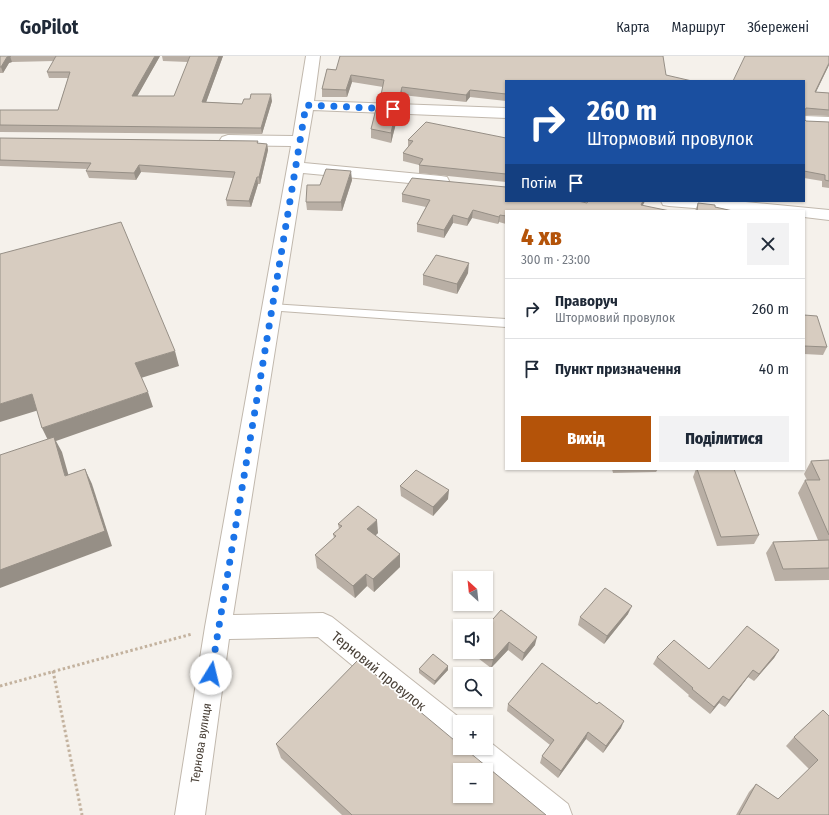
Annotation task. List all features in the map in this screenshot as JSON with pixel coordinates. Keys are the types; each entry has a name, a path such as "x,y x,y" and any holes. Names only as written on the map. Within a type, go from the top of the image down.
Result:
{"street":[{"name":"Тернова вулиця","path":"190,815 218,627 313,56"},
{"path":"306,105 505,113"},
{"path":"805,121 829,122"},
{"path":"212,140 299,141"},
{"path":"295,167 459,183"},
{"path":"682,202 785,210"},
{"path":"805,212 829,215"},
{"name":"Терновий провулок","path":"218,627 323,625 453,730"},
{"path":"483,755 557,815"}],"lane":[{"path":"271,308 505,323"}],"path":[{"path":"0,686 218,627"},
{"path":"54,671 82,815"}],"building":[{"path":"0,56 11,56 7,57 1,67 0,67"},
{"path":"56,56 155,56 132,96 174,96 190,56 219,56 202,102 242,104 244,99 250,99 251,94 271,94 261,128 0,125 0,110 58,110 70,72 47,72"},
{"path":"340,56 663,56 666,75 688,80 505,80 505,94 470,90 466,95 402,87 400,95 381,95 384,80 351,75 346,90 322,89 327,69 336,70"},
{"path":"745,56 829,56 829,63 815,92 829,93 829,110 806,108 805,110 805,80 733,80"},
{"path":"377,105 397,106 391,133 371,129"},
{"path":"805,120 829,122 829,181 825,180 825,175 805,171"},
{"path":"426,122 505,138 505,174 419,165 423,159 403,153 413,141 408,140"},
{"path":"0,138 258,141 257,143 267,144 259,177 257,177 249,201 226,200 235,172 139,165 134,173 86,171 91,163 0,160"},
{"path":"326,169 351,171 341,202 306,202 307,185 320,185"},
{"path":"412,178 505,187 505,202 642,202 641,205 665,210 505,210 505,216 500,215 499,217 473,210 468,219 453,215 444,230 417,224 430,200 402,194"},
{"path":"698,203 715,205 715,207 728,210 697,210"},
{"path":"121,222 175,351 135,363 148,392 42,428 32,394 0,404 0,254"},
{"path":"436,255 469,263 457,284 423,275"},
{"path":"805,315 817,316 827,347 805,346"},
{"path":"54,437 65,476 85,469 105,531 0,570 0,455"},
{"path":"829,460 829,535 805,480 820,480 811,461"},
{"path":"416,470 449,490 433,507 400,486"},
{"path":"697,470 734,470 759,535 721,537"},
{"path":"358,506 377,520 367,529 400,554 373,579 366,574 353,586 315,555 336,536 333,534 342,526 338,524"},
{"path":"829,540 829,568 783,569 773,542"},
{"path":"605,588 632,606 607,636 580,617"},
{"path":"501,610 537,637 524,653 509,642 493,660 492,659 493,659 493,619"},
{"path":"747,626 779,650 759,674 753,670 729,700 723,696 714,707 657,657 674,640 709,669"},
{"path":"433,654 448,666 435,681 419,669"},
{"path":"358,660 453,739 453,755 473,755 482,763 453,763 453,803 493,803 493,772 546,815 352,815 276,744"},
{"path":"542,663 597,704 599,702 624,721 606,746 588,732 561,771 542,756 554,740 508,704"},
{"path":"823,710 829,716 829,815 739,815 756,784 778,799 818,760 794,737"}],"route":[{"path":"211,674 306,105 393,109"}]}
